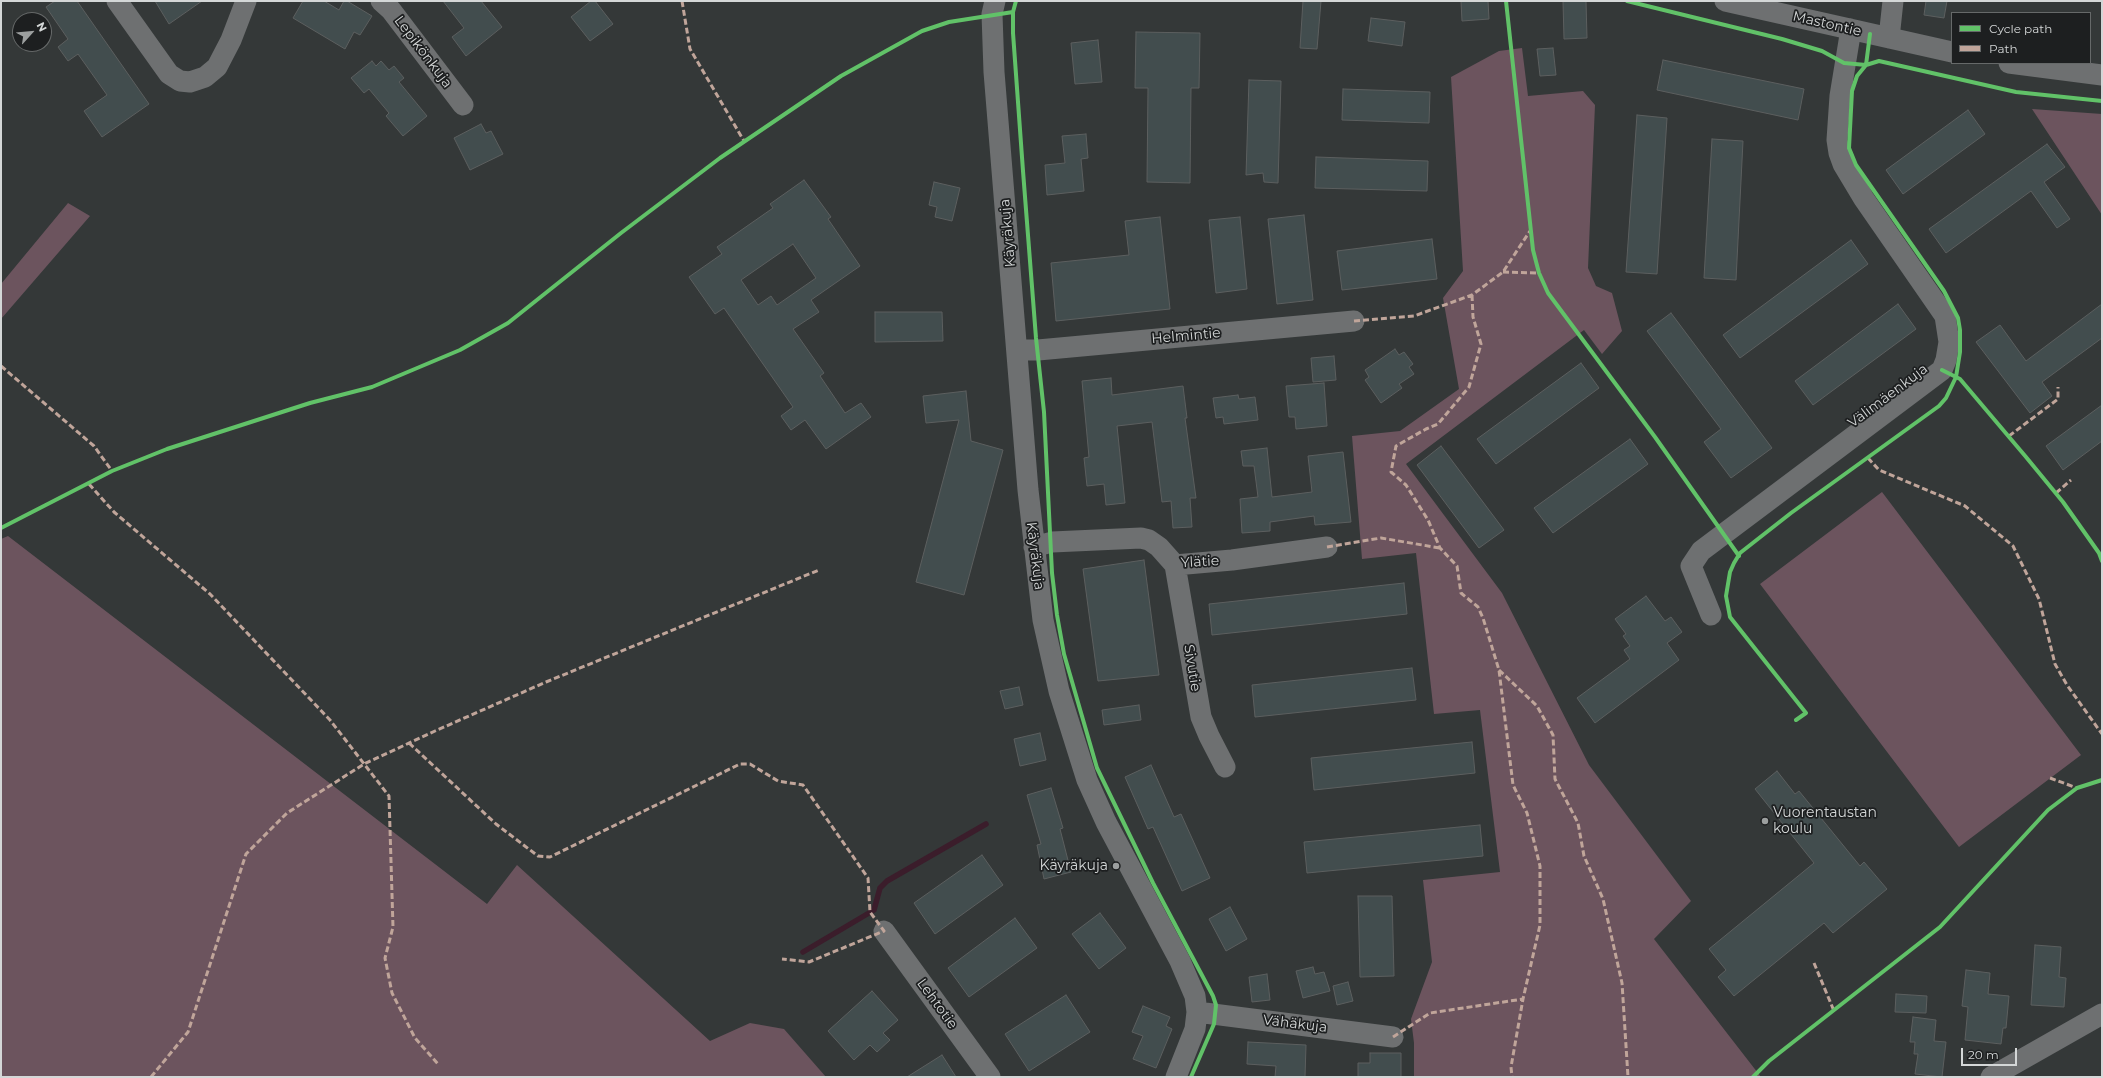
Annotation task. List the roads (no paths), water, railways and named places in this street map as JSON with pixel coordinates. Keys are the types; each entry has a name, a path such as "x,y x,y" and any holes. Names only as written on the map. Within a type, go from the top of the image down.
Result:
{"street":[{"path":"118,1 169,74 180,81 190,82 206,77 217,67 231,40 246,1"},
{"name":"Lepikönkuja","path":"381,1 391,10 463,105"},
{"name":"Käyräkuja","path":"995,1 992,14 994,72 1034,547 1043,620 1051,656 1081,765 1106,822 1190,981 1197,1012 1195,1029 1176,1077"},
{"name":"Mastontie","path":"1725,1 1951,52"},
{"path":"1889,38 1893,1"},
{"name":"Välimäenkuja","path":"1711,615 1691,566 1701,551 1942,370 1946,360 1949,342 1946,316 1864,199 1839,153 1837,140 1840,96 1851,29"},
{"path":"2017,64 2102,75"},
{"name":"Helmintie","path":"1017,350 1038,350 1354,321"},
{"name":"Ylätie","path":"1034,547 1052,542 1141,538 1149,540 1159,547 1175,565 1232,560 1327,547"},
{"name":"Sivutie","path":"1175,565 1201,717 1225,767"},
{"name":"Lehtotie","path":"884,931 990,1077"},
{"name":"Vähäkuja","path":"1197,1012 1393,1037"},
{"path":"1991,1077 2102,1014"}],"waterway":[{"path":"803,952 874,910 880,888 887,881 986,824"}],"place":[{"name":"Vuorentaustan koulu","path":"1765,821"},
{"name":"Käyräkuja","path":"1116,866"}]}
